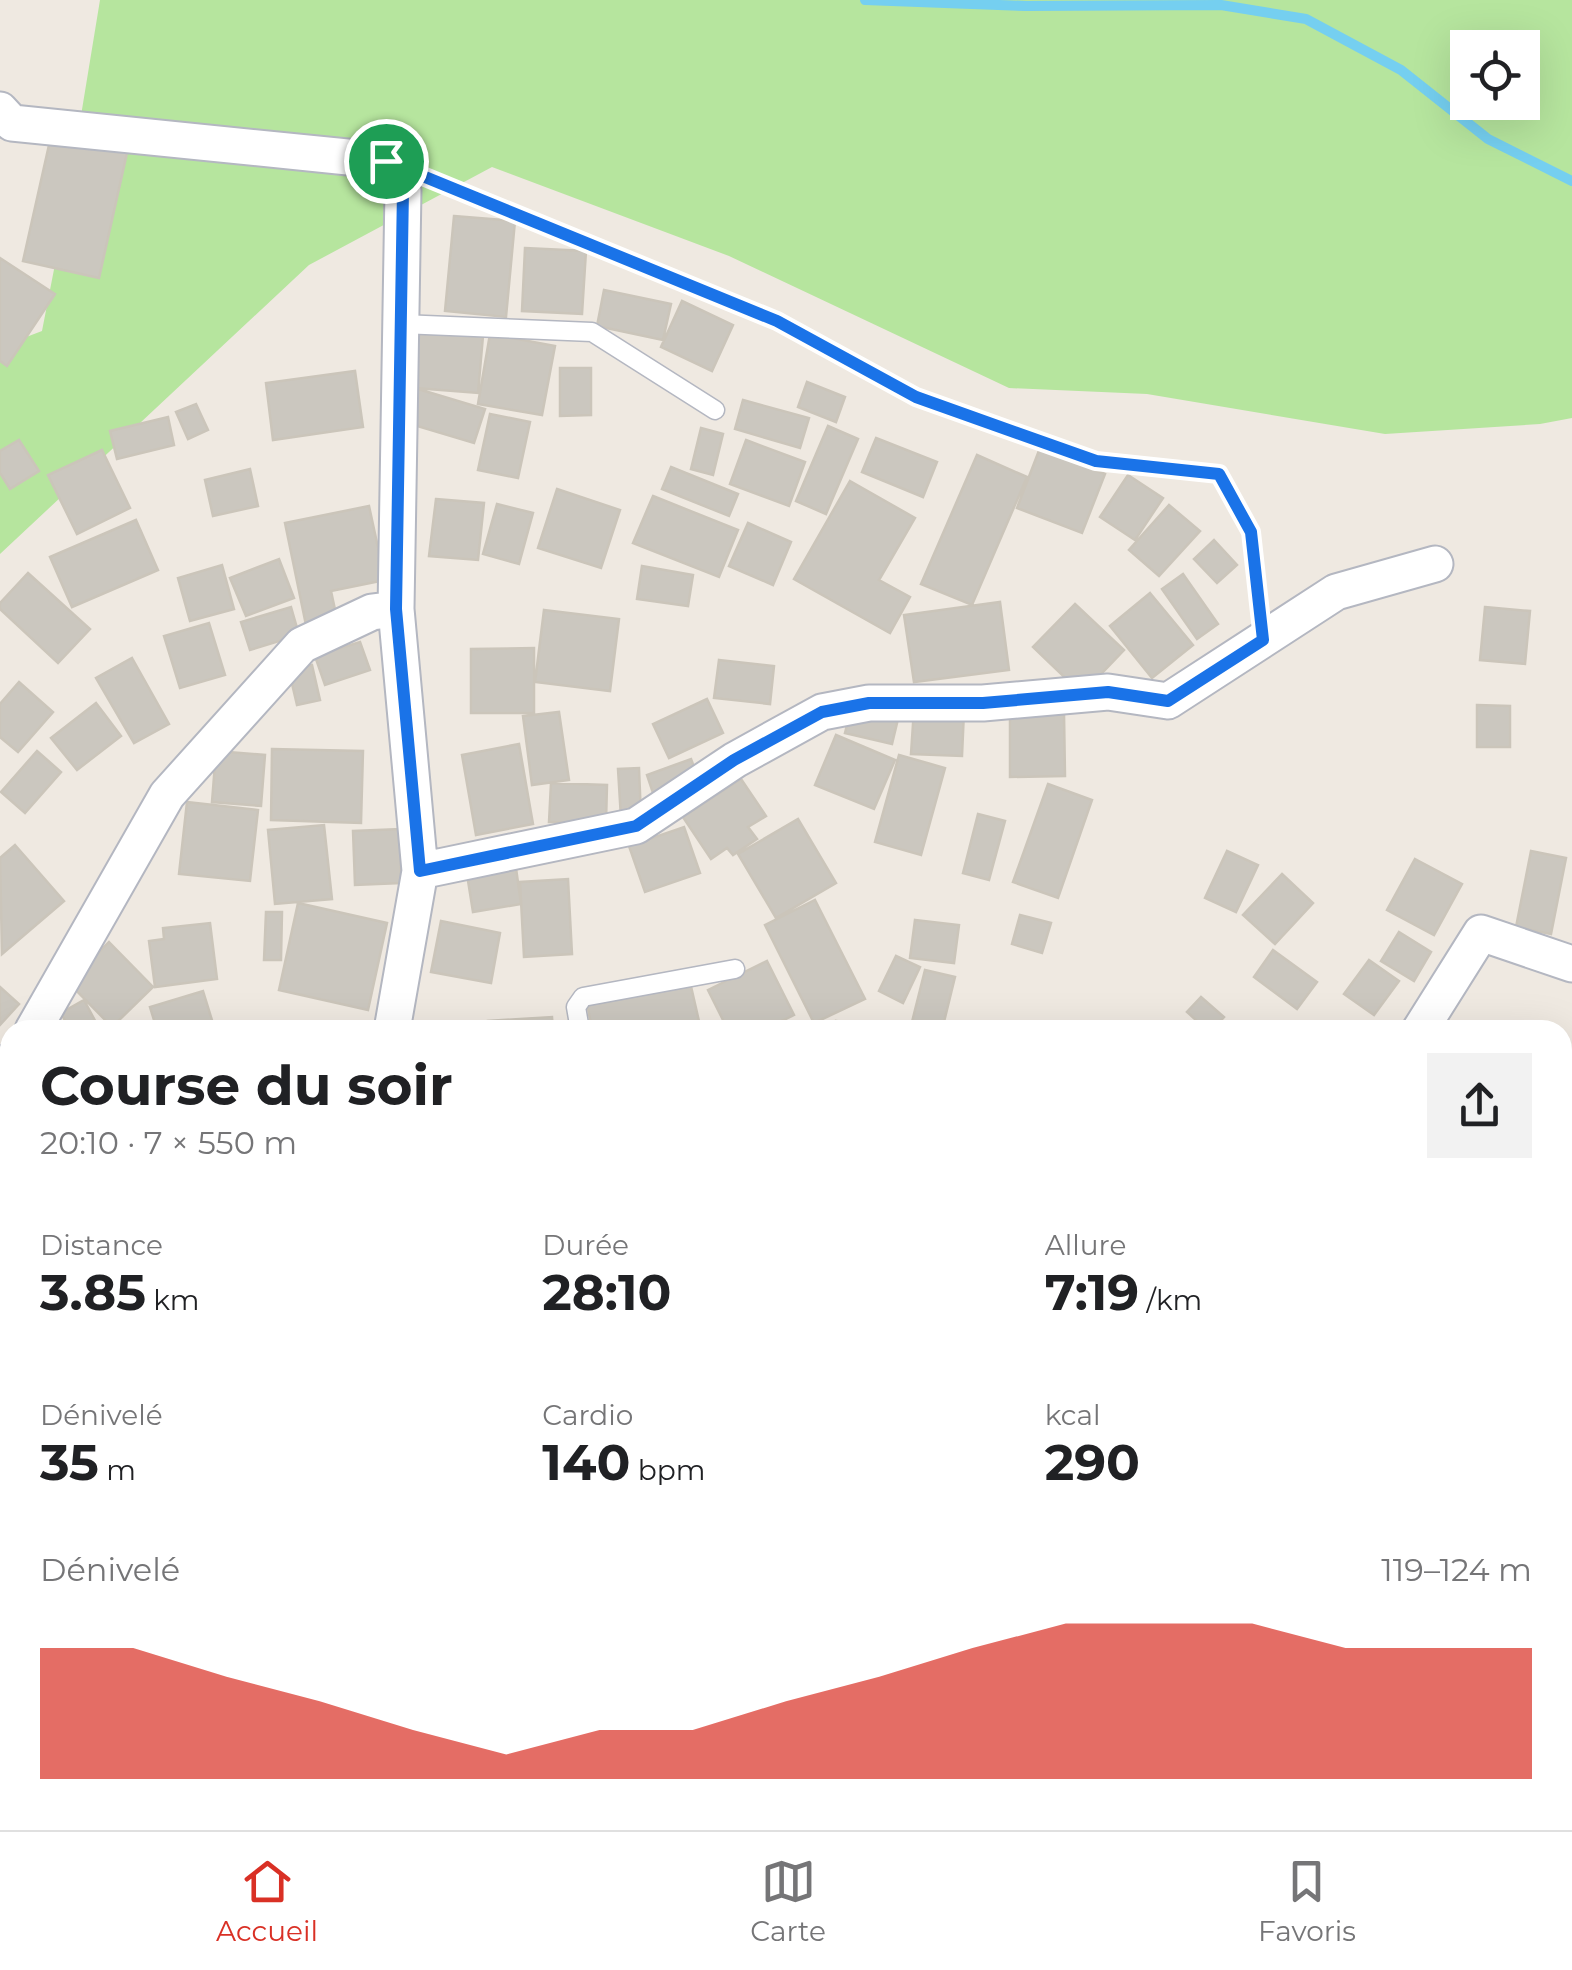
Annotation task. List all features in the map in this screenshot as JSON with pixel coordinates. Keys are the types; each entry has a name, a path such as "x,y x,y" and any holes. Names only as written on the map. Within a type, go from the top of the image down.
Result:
{"street":[{"path":"0,110 12,123 386,161 403,190 396,609 420,871 394,1020"},
{"path":"420,871 636,826 734,760 822,712 869,703 983,703 1108,692 1168,701 1336,592 1435,564"},
{"path":"39,1020 166,795 302,645 372,612 396,609"},
{"path":"1426,1020 1481,934 1572,964"}],"lane":[{"path":"401,324 592,332 714,410"},
{"path":"578,1020 576,1006 583,998 735,969"}],"path":[{"path":"386,161 777,321 916,397 1096,461 1219,474 1251,532 1263,640"}],"green space":[{"path":"100,0 1572,0 1572,418 1540,424 1385,434 1147,394 1009,388 729,256 492,167 309,265 0,554 0,347 42,331"}],"building":[{"path":"51,136 127,153 99,278 23,261"},
{"path":"454,216 515,221 506,317 445,311"},
{"path":"525,248 586,251 582,314 522,311"},
{"path":"0,258 55,294 7,366 0,361"},
{"path":"604,290 671,304 663,340 597,326"},
{"path":"682,301 733,325 712,371 661,347"},
{"path":"408,330 483,336 478,393 403,387"},
{"path":"490,334 555,346 542,415 478,404"},
{"path":"560,368 591,368 591,415 560,416"},
{"path":"355,371 363,427 273,440 266,383"},
{"path":"807,382 845,397 836,422 798,407"},
{"path":"418,389 485,409 474,443 407,423"},
{"path":"743,400 809,418 800,448 735,429"},
{"path":"196,404 208,430 188,439 176,412"},
{"path":"490,414 530,422 518,478 478,470"},
{"path":"168,417 174,445 117,459 110,431"},
{"path":"828,426 858,439 826,514 796,501"},
{"path":"701,428 723,434 713,475 691,469"},
{"path":"876,438 937,462 923,497 862,472"},
{"path":"19,440 39,471 10,489 0,473 0,451"},
{"path":"746,440 805,462 789,506 730,484"},
{"path":"1040,448 1105,474 1082,533 1017,508"},
{"path":"102,450 130,508 77,534 48,475"},
{"path":"977,455 1027,477 972,605 921,584"},
{"path":"671,467 738,494 729,516 662,489"},
{"path":"250,469 258,506 213,516 205,480"},
{"path":"1128,475 1163,498 1135,540 1100,517"},
{"path":"850,481 915,518 879,580 910,597 890,633 794,579"},
{"path":"557,489 620,510 601,568 538,548"},
{"path":"653,496 738,530 719,577 633,543"},
{"path":"436,499 484,503 478,560 429,556"},
{"path":"497,504 533,513 519,564 483,554"},
{"path":"1169,505 1200,531 1159,576 1129,550"},
{"path":"369,506 385,580 331,591 337,619 306,625 285,523"},
{"path":"136,520 158,570 72,607 50,557"},
{"path":"748,523 791,542 773,585 729,566"},
{"path":"1214,540 1237,565 1217,583 1194,559"},
{"path":"279,559 294,598 246,616 230,578"},
{"path":"222,565 234,609 190,621 178,578"},
{"path":"642,566 693,575 688,606 637,599"},
{"path":"28,573 90,629 58,663 0,609 0,603"},
{"path":"1183,574 1218,624 1197,639 1162,589"},
{"path":"1150,593 1193,645 1152,678 1110,626"},
{"path":"1000,602 1009,670 914,682 904,615"},
{"path":"1075,604 1124,650 1082,694 1033,647"},
{"path":"291,607 299,635 250,650 241,622"},
{"path":"1485,607 1530,611 1525,664 1480,660"},
{"path":"544,610 619,619 610,691 535,682"},
{"path":"209,623 225,675 180,688 164,636"},
{"path":"360,642 370,670 325,685 315,656"},
{"path":"534,648 534,713 471,713 471,649"},
{"path":"132,658 169,724 134,743 96,678"},
{"path":"719,660 774,666 770,704 714,698"},
{"path":"312,665 320,700 297,705 289,671"},
{"path":"19,682 53,712 18,752 0,737 0,704"},
{"path":"707,699 723,733 669,758 653,724"},
{"path":"96,703 121,736 77,770 51,738"},
{"path":"1477,705 1510,706 1510,747 1477,747"},
{"path":"851,709 898,719 892,744 845,733"},
{"path":"914,709 964,711 962,756 911,754"},
{"path":"559,712 569,780 532,785 523,716"},
{"path":"1064,713 1065,776 1010,777 1010,714"},
{"path":"836,735 895,760 874,809 815,785"},
{"path":"519,744 533,824 476,835 462,755"},
{"path":"272,749 363,751 361,823 271,820"},
{"path":"37,751 61,772 25,813 1,792"},
{"path":"216,751 265,755 261,806 212,802"},
{"path":"899,755 945,768 921,855 875,842"},
{"path":"691,759 699,780 654,796 647,775"},
{"path":"639,768 641,817 621,818 618,769"},
{"path":"741,779 766,816 748,827 757,839 733,855 727,848 711,859 683,817"},
{"path":"551,783 607,785 606,823 549,822"},
{"path":"1048,784 1092,800 1058,898 1013,882"},
{"path":"187,802 258,810 250,881 179,874"},
{"path":"978,814 1005,821 989,880 963,873"},
{"path":"798,819 836,883 776,918 738,854"},
{"path":"324,825 332,899 275,904 268,830"},
{"path":"684,827 700,873 645,892 629,846"},
{"path":"400,829 401,883 355,885 353,831"},
{"path":"15,845 64,901 2,954 0,858"},
{"path":"1227,851 1258,865 1236,912 1205,898"},
{"path":"1531,851 1566,858 1551,934 1516,927"},
{"path":"1415,859 1462,884 1434,935 1387,910"},
{"path":"515,861 521,904 473,912 466,868"},
{"path":"1282,874 1313,903 1275,944 1243,915"},
{"path":"568,879 572,954 524,957 520,882"},
{"path":"815,900 865,999 812,1020 765,925"},
{"path":"298,903 387,923 368,1010 279,990"},
{"path":"266,912 282,912 281,960 264,960"},
{"path":"1020,915 1051,923 1042,953 1012,944"},
{"path":"915,920 959,925 954,963 910,958"},
{"path":"441,921 500,933 491,983 431,972"},
{"path":"210,923 217,979 155,987 149,941 164,939 163,928"},
{"path":"1399,932 1431,952 1414,981 1381,961"},
{"path":"109,942 153,987 119,1020 105,1020 68,982"},
{"path":"1273,950 1317,982 1297,1009 1254,977"},
{"path":"896,956 920,967 903,1003 879,991"},
{"path":"1369,960 1399,981 1374,1015 1344,994"},
{"path":"767,961 794,1015 784,1020 723,1020 708,990"},
{"path":"925,970 955,977 944,1020 912,1020"},
{"path":"690,982 699,1020 590,1020 587,1003"},
{"path":"0,987 19,1004 0,1020"},
{"path":"203,991 212,1020 154,1020 150,1007"},
{"path":"1201,997 1224,1017 1196,1020 1187,1012"},
{"path":"84,1000 95,1020 65,1020 61,1013"},
{"path":"552,1017 552,1020 504,1020"}],"waterway":[{"path":"865,0 1026,6 1221,5 1306,19 1401,70 1488,139 1572,181"}],"route":[{"path":"386,161 777,321 916,397 1096,461 1219,474 1251,532 1263,640 1168,701 1108,692 983,703 869,703 822,712 734,760 636,826 420,871 396,609 403,190 386,161"}]}
